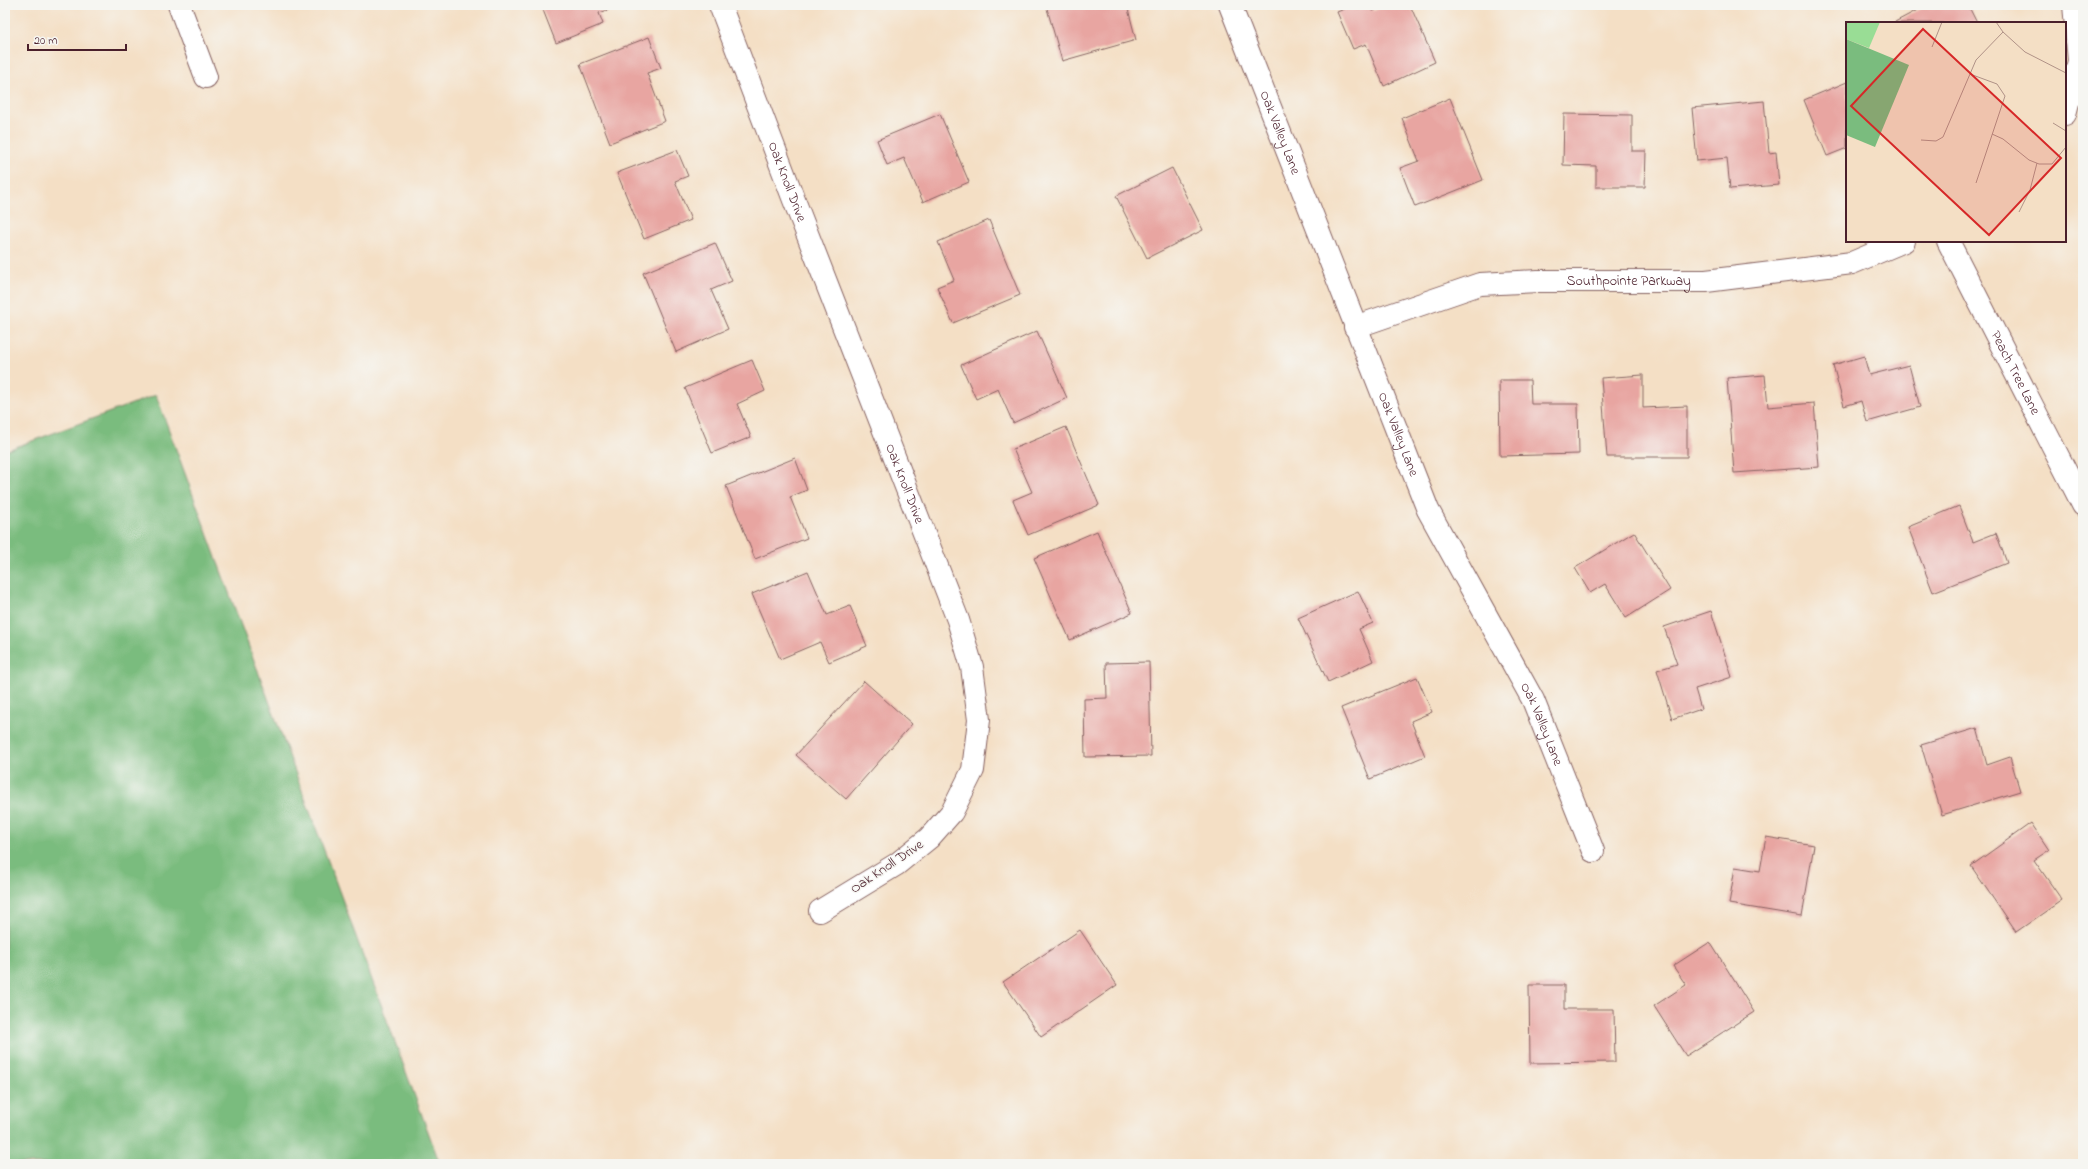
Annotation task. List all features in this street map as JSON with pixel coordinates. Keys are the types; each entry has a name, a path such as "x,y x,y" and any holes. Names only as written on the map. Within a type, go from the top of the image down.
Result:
{"street":[{"path":"179,5 206,77"},
{"name":"Oak Valley Lane","path":"1230,5 1355,328 1428,510 1533,700 1593,851"},
{"path":"2066,110 2079,61 2074,5"},
{"name":"Oak Knoll Drive","path":"726,7 797,207 958,620 972,667 979,720 973,770 952,812 929,838 897,864 820,911"},
{"name":"Southpointe Parkway","path":"1355,328 1480,284 1538,281 1706,281 1852,263 1902,242"},
{"name":"Peach Tree Lane","path":"1949,242 2083,505"}],"green space":[{"path":"156,395 440,1164 5,1164 5,451"}],"building":[{"path":"541,5 609,5 611,9 599,13 603,24 556,43"},
{"path":"1046,5 1127,5 1136,40 1062,61"},
{"path":"1354,5 1370,5 1373,11 1387,5 1410,5 1435,62 1384,86 1366,44 1353,49 1337,12"},
{"path":"1927,5 1968,5 1976,22 1895,22"},
{"path":"649,37 661,68 647,73 665,121 610,143 580,64"},
{"path":"1846,82 1846,148 1827,156 1804,100"},
{"path":"1450,98 1483,180 1415,207 1400,168 1419,161 1402,118"},
{"path":"1764,101 1769,153 1776,152 1779,185 1730,189 1727,158 1697,161 1692,108"},
{"path":"940,114 969,182 923,202 904,158 887,165 877,140"},
{"path":"1564,114 1632,115 1632,151 1646,151 1645,187 1596,187 1596,166 1563,165"},
{"path":"677,150 688,176 675,181 691,220 644,239 617,173"},
{"path":"1172,168 1203,230 1147,258 1116,196"},
{"path":"989,220 1020,295 953,323 937,287 954,280 938,242"},
{"path":"715,243 732,281 711,290 728,329 676,352 643,273"},
{"path":"1037,331 1067,398 1013,423 998,389 976,399 961,365"},
{"path":"1864,356 1869,375 1909,365 1920,407 1867,422 1861,401 1844,406 1833,365"},
{"path":"752,360 765,391 737,404 751,437 712,453 685,388"},
{"path":"1643,375 1643,408 1687,406 1687,457 1607,457 1601,378"},
{"path":"1765,375 1768,407 1814,403 1819,467 1734,473 1727,378"},
{"path":"1499,380 1530,380 1531,404 1578,404 1579,454 1500,456"},
{"path":"1066,427 1099,505 1028,535 1013,500 1032,492 1013,449"},
{"path":"795,458 807,490 790,497 807,538 755,559 726,486"},
{"path":"1959,506 1973,542 1996,533 2007,563 1933,592 1908,527"},
{"path":"1097,531 1132,613 1070,640 1034,558"},
{"path":"1634,532 1670,590 1626,618 1605,584 1590,593 1575,568"},
{"path":"808,571 827,615 850,606 867,646 829,662 820,642 780,659 752,594"},
{"path":"1358,591 1373,623 1359,629 1373,661 1328,682 1298,618"},
{"path":"1711,611 1732,677 1695,689 1701,709 1672,719 1657,670 1677,664 1664,627"},
{"path":"1149,662 1151,756 1085,757 1084,699 1107,698 1106,663"},
{"path":"1417,677 1432,712 1411,721 1425,756 1370,779 1341,708"},
{"path":"864,681 912,724 846,799 796,755"},
{"path":"1977,728 1987,765 2010,757 2020,791 1942,815 1921,745"},
{"path":"2031,823 2049,850 2034,860 2062,900 2016,932 1971,866"},
{"path":"1766,837 1814,845 1802,916 1729,904 1735,867 1760,871"},
{"path":"1080,930 1117,985 1041,1037 1003,982"},
{"path":"1710,942 1754,1012 1686,1056 1654,1006 1686,985 1673,966"},
{"path":"1529,985 1564,985 1564,1009 1614,1009 1615,1062 1530,1063"}]}
